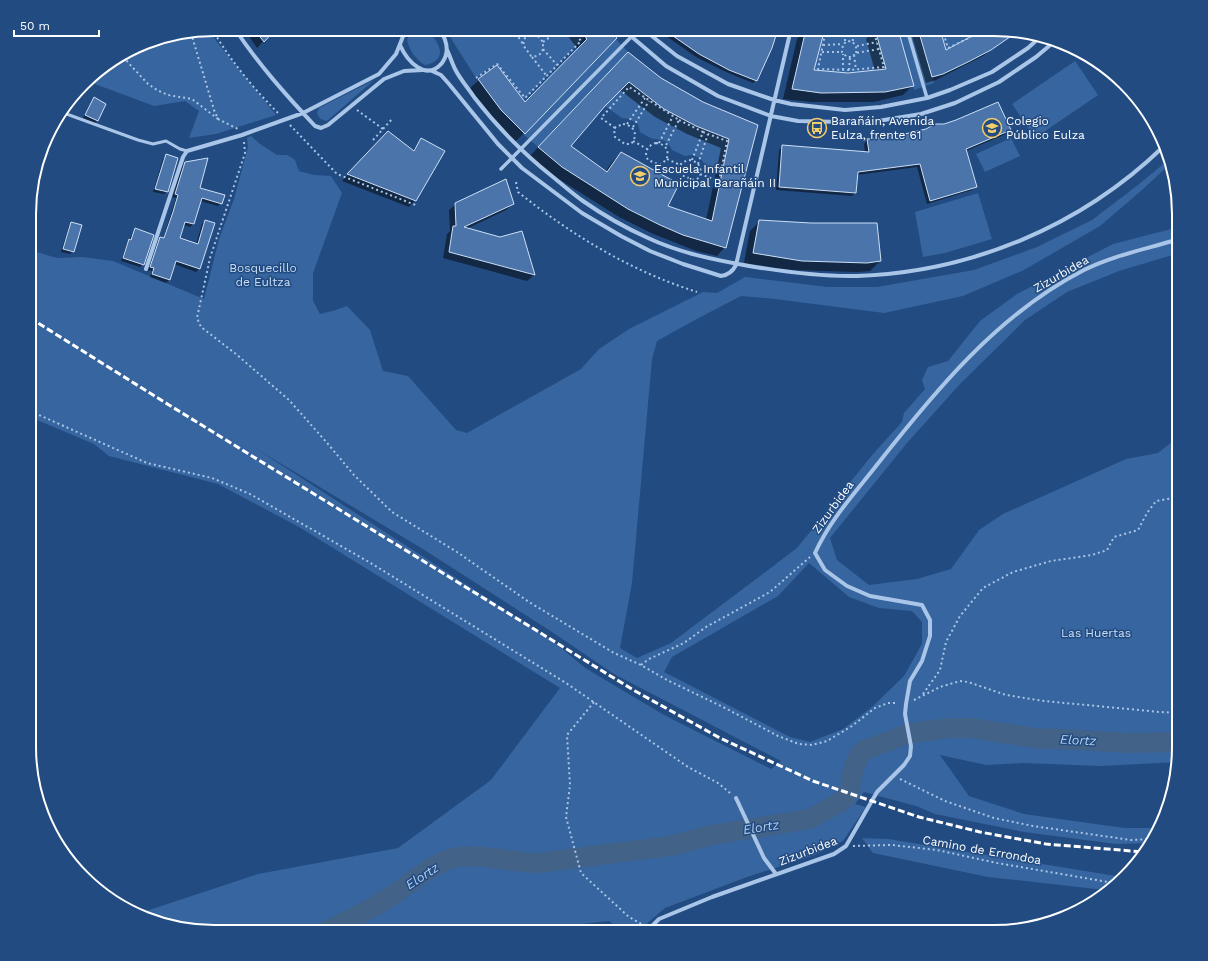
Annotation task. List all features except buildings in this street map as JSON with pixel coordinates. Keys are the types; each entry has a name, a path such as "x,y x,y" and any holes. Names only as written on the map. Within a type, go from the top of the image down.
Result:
{"street":[{"path":"240,36 252,54 286,96 315,126 321,128 352,106 388,77 404,71 432,71 449,84 511,158 582,213 650,251 683,264 721,276 726,276 736,265 790,36"},
{"path":"146,269 183,157 187,151 242,135 303,113 380,74 388,65 400,45 403,36"},
{"path":"443,36 455,70 490,117 520,149 583,201 616,222 649,239 688,254 736,265 822,275 856,276 895,273 947,265 1030,237 1062,221 1089,206 1136,173 1160,150"},
{"path":"652,36 677,56 722,80 774,100 801,106 845,110 881,107 927,98 950,90 992,72 1028,48 1036,41"},
{"path":"909,36 927,98"},
{"path":"501,169 632,37 666,66 718,96 771,116 798,120 843,122 884,120 922,114 955,103 999,82 1036,57 1050,45"},
{"path":"400,45 410,62 423,70"},
{"path":"432,71 438,68 445,58 447,50"},
{"name":"Zizurbidea","path":"654,925 659,919 712,897 834,854 846,846 878,792 904,765 910,756 911,746 905,714 906,704 910,681 922,661 930,636 930,620 922,605 870,596 847,586 826,570 815,553 831,523 887,452 959,367 1009,319 1045,293 1084,270 1109,259 1172,241"},
{"name":"Zizurbidea","path":"736,798 764,858 776,874"}],"lane":[{"path":"67,114 138,140 153,144 166,142 187,151"}],"path":[{"path":"217,36 243,73 269,104 337,174 418,206"},
{"path":"517,36 546,76"},
{"path":"523,45 525,38 528,36"},
{"path":"538,36 543,42 544,49 557,65"},
{"path":"543,42 551,36"},
{"path":"476,78 497,64 524,98 581,41 577,36"},
{"path":"825,36 818,69 842,70 884,67 875,36"},
{"path":"842,70 844,36"},
{"path":"853,36 853,42 857,46"},
{"path":"944,36 948,48 973,36"},
{"path":"193,38 214,110 218,119"},
{"path":"823,45 853,42"},
{"path":"857,46 877,42"},
{"path":"856,70 855,54 857,46"},
{"path":"531,56 536,57 540,55 544,49"},
{"path":"850,57 855,54 879,49"},
{"path":"822,52 843,53 850,57"},
{"path":"849,70 850,57"},
{"path":"126,60 148,84 157,90 168,95 192,99 218,119 240,130"},
{"path":"615,128 601,118 629,87 679,120 703,132 727,141 719,181 700,174"},
{"path":"626,124 644,98"},
{"path":"633,128 649,101"},
{"path":"352,106 383,129"},
{"path":"659,143 672,116"},
{"path":"372,140 393,118"},
{"path":"665,147 679,120"},
{"path":"620,124 626,124 633,128 635,134 634,141 631,144 625,144 615,137 615,128 620,124"},
{"path":"692,160 703,132"},
{"path":"698,164 708,134"},
{"path":"634,141 647,149"},
{"path":"244,142 245,147 243,158 210,258 197,318 201,327 236,354 289,400 354,474 392,512 457,552 529,602 614,654 641,665 667,680 778,736 799,744 812,745 827,741 852,726 875,708 888,703 906,704 923,695 960,680 1006,695 1044,701 1172,713"},
{"path":"659,143 665,147 668,154 664,163 660,165 648,160 646,156 647,149 652,144 659,143"},
{"path":"667,159 680,165"},
{"path":"692,160 698,164 700,167 699,178 694,180 681,175 678,169 685,161 692,160"},
{"path":"516,182 518,192 582,239 650,275 697,292"},
{"path":"36,414 147,462 212,478 250,494 369,562 566,683 688,767 718,783 736,798"},
{"path":"923,695 940,670 946,642 960,616 983,588 1013,572 1051,561 1092,555 1107,550 1114,538 1138,530 1147,513 1156,501 1172,498"},
{"path":"641,665 648,659 684,644 706,627 770,592 815,553"},
{"path":"594,702 567,735 570,785 566,817 567,825 580,873 629,916 642,925"},
{"path":"893,775 945,801 994,818 1034,826 1130,840 1146,839"},
{"name":"Camino de Errondoa","path":"846,846 892,845 937,850 997,863 1109,882"}],"green space":[{"path":"214,36 276,115 216,134 189,138 199,111 185,101 154,106 93,83 115,66 135,54 157,45 179,39"},
{"path":"409,36 433,36 439,47 439,57 435,62 429,64 425,65 421,63 411,51 407,40"},
{"path":"449,36 582,36 584,38 522,102 494,65 476,78"},
{"path":"823,36 877,36 886,69 848,73 814,70"},
{"path":"900,36 920,36 934,83 914,90"},
{"path":"942,36 972,36 946,50"},
{"path":"615,38 628,52 538,147 522,133"},
{"path":"1075,61 1098,95 1035,138 1012,104"},
{"path":"374,80 327,121 322,120 319,117 317,113 319,108"},
{"path":"629,82 664,109 696,126 729,139 723,170 707,168 701,159 692,155 685,156 672,150 665,142 653,139 640,132 638,124 629,119 622,118 605,106"},
{"path":"251,136 277,155 287,155 295,160 299,171 314,175 331,176 342,193 313,273 313,301 320,314 347,306 370,330 383,371 408,376 456,430 467,433 581,369 599,349 629,329 703,292 717,293 745,277 827,287 877,287 974,270 1037,247 1092,220 1165,163 1166,168 1100,226 1024,270 963,296 884,313 741,296 657,341 652,359 632,583 620,648 637,658 671,643 797,548 873,454 902,422 904,413 925,389 922,380 928,367 948,361 980,321 1017,294 1113,244 1172,229 1172,255 1119,271 1067,292 1025,320 960,384 907,443 830,538 837,560 869,585 917,579 951,569 979,530 1003,514 1126,459 1158,453 1172,442 1171,762 1100,766 1023,763 986,765 940,755 969,796 1024,814 1124,828 1153,828 1144,843 1116,844 1024,832 935,814 916,806 864,792 855,804 866,807 843,841 815,855 747,877 665,908 645,925 614,925 609,921 572,925 202,925 179,922 157,916 146,911 258,874 398,848 491,780 560,688 299,527 218,484 109,456 94,444 36,420 36,252 57,258 82,257 113,261 204,299 219,239 234,199 248,147 247,138","holes":["255,448 426,551 614,674 781,761 771,769 664,715 584,667 549,638","809,563 849,597 879,608 912,611 922,622 922,644 904,676 872,707 843,729 810,742 790,737 664,672 672,657 778,596"]},
{"path":"1011,138 1020,156 985,172 976,154"},
{"path":"978,193 992,239 945,253 923,257 915,212"},
{"path":"862,838 888,839 1117,876 1100,889 988,877 873,853"}],"waterway":[{"name":"Elortz","path":"339,925 369,910 438,864 454,858 474,856 537,863 670,846 712,835 809,819 839,803 846,797 850,790 851,779 860,754 865,750 910,733 951,728 970,728 1035,738 1125,743 1172,742"}],"railway":[{"path":"36,322 635,691 720,738 813,781 919,817 980,832 1046,844 1138,851"}],"place":[{"name":"Barañáin, Avenida Eulza, frente 61","path":"817,128"},
{"name":"Colegio Público Eulza","path":"992,128"},
{"name":"Escuela Infantil Municipal Barañáin II","path":"640,176"}],"park label":[{"name":"Bosquecillo de Eultza","path":"263,275"},
{"name":"Las Huertas","path":"1096,633"}]}
